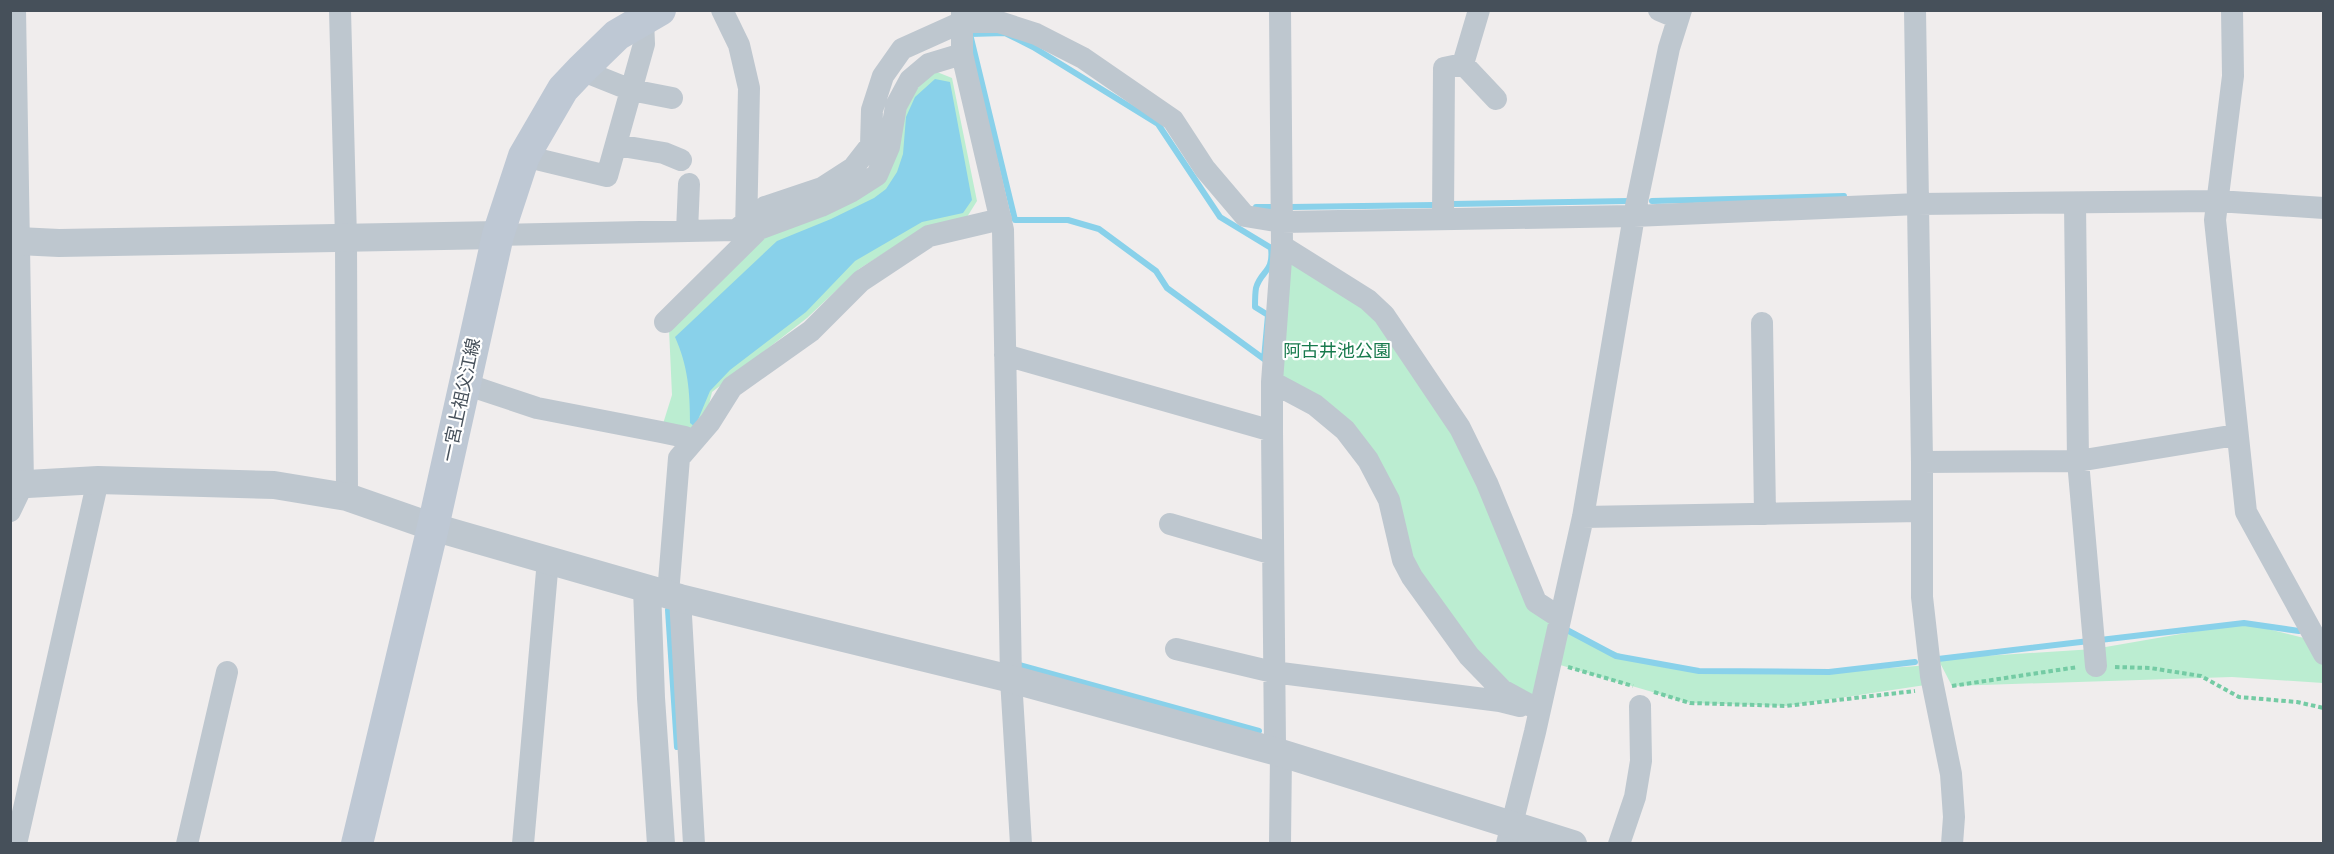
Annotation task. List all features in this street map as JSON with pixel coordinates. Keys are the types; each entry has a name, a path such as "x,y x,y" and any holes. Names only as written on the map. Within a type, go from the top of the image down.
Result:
{"main road":[{"name":"一宮上祖父江線","path":"357,843 433,527 498,235 524,156 563,89 617,35 652,15"}],"street":[{"path":"10,511 17,484 14,238 15,10"},
{"path":"340,10 346,239 346,497"},
{"path":"722,10 738,45 749,88 746,231"},
{"path":"1280,10 1282,246 1272,382 1273,672 1275,745 1281,753 1280,843"},
{"path":"1463,64 1479,10"},
{"path":"1915,10 1922,597 1931,676 1951,774 1954,817 1952,843"},
{"path":"2232,10 2233,76 2215,220 2236,435 2246,512 2324,654"},
{"path":"1509,833 1583,517 1635,216 1670,48 1673,13"},
{"path":"524,156 607,176 652,15"},
{"path":"962,16 962,54 1003,230 1011,679 1021,843"},
{"path":"665,321 765,207 822,188 853,168 871,146 872,110 883,76 902,49 962,16 999,22 1036,34 1083,58 1173,120 1205,169 1245,216 1282,222 1635,216 1918,204 2217,201 2324,208"},
{"path":"14,238 59,243 759,229 821,206 852,191 877,175 889,147 896,106 910,80 929,64 962,54"},
{"path":"1443,218 1444,68 1463,64"},
{"path":"1463,64 1496,99"},
{"path":"581,70 631,90 672,98"},
{"path":"616,145 664,153 681,160"},
{"path":"687,231 689,183"},
{"path":"2075,203 2078,461 2096,666"},
{"path":"661,843 651,698 665,594 679,458 710,422 732,387 811,331 861,280 929,236 1000,219"},
{"path":"1282,246 1368,300 1384,315 1460,428 1487,483 1536,602 1559,617"},
{"path":"1762,323 1765,514"},
{"path":"1005,355 1272,431"},
{"path":"1272,382 1315,405 1345,430 1368,460 1389,500 1403,560 1432,606 1469,656 1503,690 1539,710"},
{"path":"465,384 537,408 685,437 693,441"},
{"path":"1922,462 2078,461 2236,435"},
{"path":"17,484 98,480 274,485 346,497 433,527 665,594 1011,679 1281,753 1509,833 1573,843"},
{"path":"16,843 98,480"},
{"path":"1583,517 1922,511"},
{"path":"1170,524 1273,554"},
{"path":"523,843 548,560"},
{"path":"665,594 694,843"},
{"path":"1176,649 1273,672 1500,701 1539,710"},
{"path":"187,843 227,672"},
{"path":"1619,843 1635,797 1641,761 1640,706"}],"green space":[{"path":"932,70 952,78 977,201 967,217 927,226 859,269 807,318 712,392 705,421 696,430 662,427 672,395 669,329 763,233 857,197 901,109"},
{"name":"阿古井池公園","path":"1282,246 1368,300 1434,391 1557,628 1636,659 1681,668 1788,673 1929,665 1932,684 1786,706 1690,703 1550,662 1539,710 1439,616 1368,460 1272,382"},
{"path":"2244,623 2316,641 2323,654 2323,683 2232,677 1952,686 1938,659 2094,649"}],"water":[{"path":"935,79 950,82 972,200 963,213 922,222 855,261 806,312 730,370 710,391 695,427 690,423 687,379 683,358 675,337 777,241 831,219 874,198 886,189 897,172 903,154 906,117 915,97"}],"waterway":[{"path":"1005,33 1033,47 1158,124 1220,217 1271,248 1271,262 1258,282 1255,295 1255,307 1268,315 1264,359 1167,288 1156,271 1099,229 1068,220 1015,220 970,34 1005,33"},
{"path":"1652,201 1844,196"},
{"path":"1452,204 1629,201"},
{"path":"1291,207 1435,205"},
{"path":"1256,207 1275,207"},
{"path":"668,610 677,747"},
{"path":"2100,640 2244,623 2299,631"},
{"path":"1567,630 1616,656 1699,671 1829,672 1915,662"},
{"path":"1938,659 2089,641"},
{"path":"1019,665 1259,731"}]}
